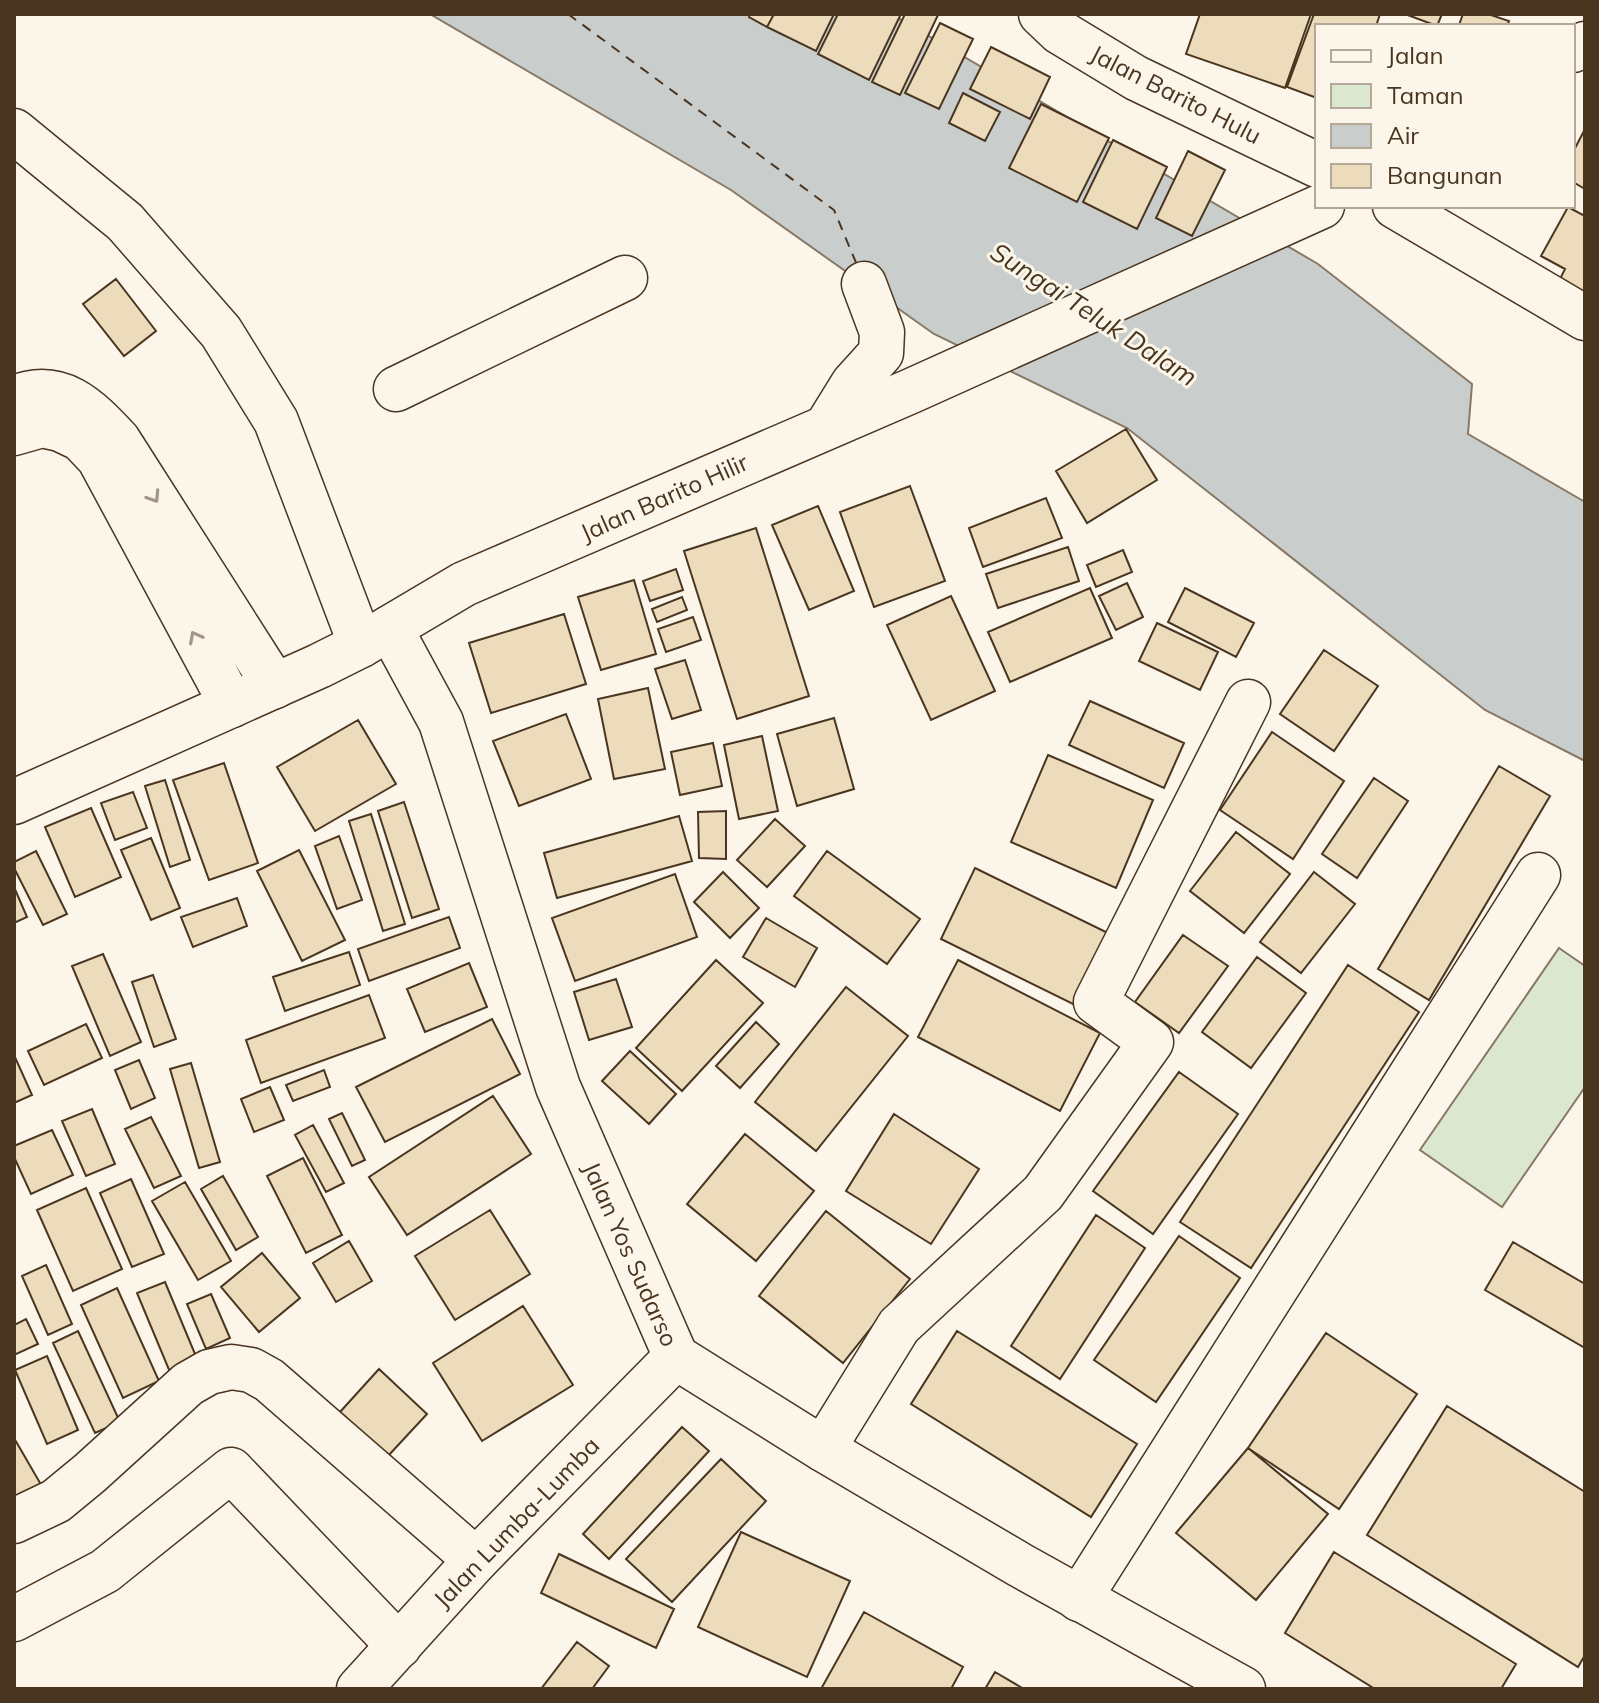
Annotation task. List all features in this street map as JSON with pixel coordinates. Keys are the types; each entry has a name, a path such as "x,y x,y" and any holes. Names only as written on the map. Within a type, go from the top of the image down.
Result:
{"main road":[{"name":"Jalan Barito Hulu","path":"1041,14 1060,32 1136,78 1315,164"},
{"name":"Jalan Yos Sudarso","path":"14,131 125,222 221,332 276,421 376,636 441,722 558,1087 676,1357 823,1449 1227,1685"},
{"path":"1398,208 1585,318"},
{"name":"Jalan Barito Hilir","path":"14,802 275,686 376,636 464,584 911,391 1316,209"},
{"path":"396,389 625,278"},
{"path":"827,426 853,384 881,353 882,332 864,284"},
{"path":"29,412 68,396 95,415 118,440 275,686"},
{"path":"29,412 81,439 99,458 232,705"},
{"path":"823,1449 899,1326 1043,1193 1151,1042 1096,1002 1248,702"},
{"path":"1079,1599 1538,875"},
{"name":"Jalan Lumba-Lumba","path":"359,1689 476,1560 676,1357"},
{"path":"14,1521 56,1501 188,1384 209,1372 231,1367 251,1370 269,1380 476,1560"},
{"path":"14,1619 105,1571 231,1470 399,1646"}],"green space":[{"path":"1559,948 1585,966 1585,1087 1502,1207 1420,1150"}],"water":[{"name":"Sungai Teluk Dalam","path":"430,14 891,14 1318,264 1472,384 1468,434 1585,502 1585,761 1485,710 1127,428 934,334 731,190"}],"building":[{"path":"750,14 774,14 767,27 749,17"},
{"path":"774,14 834,14 816,51 767,27"},
{"path":"838,14 901,14 869,80 818,54"},
{"path":"905,14 938,15 900,95 872,82"},
{"path":"1200,14 1311,14 1285,88 1186,54"},
{"path":"1314,14 1380,14 1377,24 1315,24 1315,97 1287,87"},
{"path":"1405,14 1442,14 1438,24"},
{"path":"1463,14 1488,14 1509,21 1508,24 1459,24"},
{"path":"940,23 973,39 939,109 905,93"},
{"path":"991,47 1050,77 1030,119 970,89"},
{"path":"963,93 1000,112 985,141 949,123"},
{"path":"1041,104 1109,138 1077,202 1009,168"},
{"path":"1585,129 1585,189 1575,183 1575,148"},
{"path":"1113,140 1167,167 1137,229 1083,202"},
{"path":"1188,151 1225,170 1192,236 1156,218"},
{"path":"1567,208 1585,216 1585,295 1559,281 1565,269 1541,256"},
{"path":"116,279 156,331 124,356 83,304"},
{"path":"1126,429 1157,480 1087,523 1056,471"},
{"path":"910,486 945,581 874,607 840,512"},
{"path":"1046,498 1062,538 983,567 969,528"},
{"path":"818,506 854,591 809,610 772,525"},
{"path":"756,528 809,696 737,719 684,551"},
{"path":"1068,547 1079,581 998,608 986,574"},
{"path":"1123,550 1132,572 1096,587 1087,565"},
{"path":"676,569 683,590 650,601 643,581"},
{"path":"634,580 656,654 601,670 578,597"},
{"path":"1127,583 1143,617 1116,630 1099,596"},
{"path":"1090,588 1112,638 1010,682 988,632"},
{"path":"1185,588 1254,623 1236,657 1168,622"},
{"path":"951,596 995,691 931,720 887,625"},
{"path":"682,597 687,610 657,622 652,609"},
{"path":"564,614 586,684 491,713 469,643"},
{"path":"693,617 701,640 666,652 658,629"},
{"path":"1157,623 1218,652 1200,690 1139,661"},
{"path":"1324,650 1378,686 1334,751 1280,714"},
{"path":"685,660 701,710 672,719 655,669"},
{"path":"648,688 665,769 614,779 598,699"},
{"path":"1090,701 1184,743 1164,788 1069,745"},
{"path":"566,714 591,779 519,806 493,741"},
{"path":"834,718 854,789 797,806 777,734"},
{"path":"358,720 396,784 315,831 277,767"},
{"path":"1272,732 1344,781 1293,859 1220,810"},
{"path":"762,736 778,811 739,819 724,745"},
{"path":"713,743 722,786 680,795 671,752"},
{"path":"1048,755 1153,800 1116,888 1011,842"},
{"path":"224,763 258,863 209,880 173,780"},
{"path":"1499,766 1550,796 1429,1000 1378,969"},
{"path":"1374,778 1408,801 1357,878 1322,854"},
{"path":"165,780 190,860 170,867 145,786"},
{"path":"133,792 147,828 115,840 101,803"},
{"path":"404,802 439,909 412,918 378,811"},
{"path":"91,808 121,877 75,897 45,827"},
{"path":"726,811 726,859 699,858 698,812"},
{"path":"371,814 405,924 383,931 349,821"},
{"path":"679,816 692,861 557,898 544,853"},
{"path":"775,819 805,846 767,887 737,860"},
{"path":"1236,832 1290,874 1244,933 1190,891"},
{"path":"339,836 362,900 337,909 315,846"},
{"path":"151,838 180,908 151,920 121,850"},
{"path":"299,850 345,940 302,961 257,871"},
{"path":"36,851 67,914 43,925 14,868 14,862"},
{"path":"827,851 920,919 887,964 794,896"},
{"path":"975,868 1110,934 1075,1005 941,939"},
{"path":"723,872 759,908 730,938 694,902"},
{"path":"1314,872 1355,904 1301,973 1260,942"},
{"path":"675,874 697,937 575,981 552,918"},
{"path":"14,887 27,917 14,923"},
{"path":"237,898 247,926 193,947 181,917"},
{"path":"449,917 460,948 369,981 358,949"},
{"path":"766,918 817,948 795,987 743,957"},
{"path":"1183,935 1228,966 1179,1033 1135,1002"},
{"path":"349,952 360,985 285,1011 273,977"},
{"path":"103,954 141,1042 110,1056 72,966"},
{"path":"1257,957 1306,993 1251,1068 1202,1032"},
{"path":"716,960 763,1003 682,1091 636,1048"},
{"path":"958,960 1100,1033 1060,1111 918,1037"},
{"path":"469,963 487,1007 425,1032 407,989"},
{"path":"1348,965 1419,1012 1251,1268 1180,1222"},
{"path":"153,975 176,1039 154,1047 132,982"},
{"path":"616,979 632,1027 589,1040 574,992"},
{"path":"846,987 908,1036 816,1151 755,1102"},
{"path":"369,995 385,1038 261,1083 246,1040"},
{"path":"492,1019 520,1074 385,1142 356,1087"},
{"path":"756,1022 779,1044 740,1088 716,1066"},
{"path":"86,1024 102,1058 44,1085 28,1051"},
{"path":"630,1051 676,1094 649,1124 602,1081"},
{"path":"14,1055 32,1095 14,1103"},
{"path":"139,1060 155,1098 131,1109 115,1070"},
{"path":"191,1063 220,1162 199,1168 170,1069"},
{"path":"324,1070 330,1087 293,1101 286,1085"},
{"path":"1179,1072 1238,1114 1153,1234 1093,1191"},
{"path":"270,1087 284,1120 254,1132 241,1099"},
{"path":"493,1096 531,1154 407,1235 369,1177"},
{"path":"92,1109 115,1164 86,1176 62,1121"},
{"path":"342,1113 365,1160 352,1166 329,1119"},
{"path":"894,1114 979,1169 931,1244 846,1191"},
{"path":"151,1117 181,1176 154,1188 125,1129"},
{"path":"313,1125 344,1183 326,1192 295,1135"},
{"path":"52,1130 73,1175 31,1194 14,1157 14,1146"},
{"path":"745,1134 814,1191 756,1261 687,1204"},
{"path":"303,1158 342,1235 306,1253 267,1176"},
{"path":"223,1176 258,1237 236,1250 201,1189"},
{"path":"131,1179 164,1254 132,1267 100,1193"},
{"path":"185,1182 231,1261 198,1280 152,1201"},
{"path":"86,1188 122,1269 73,1291 37,1210"},
{"path":"490,1210 530,1274 455,1320 415,1256"},
{"path":"826,1211 910,1279 843,1363 759,1296"},
{"path":"1096,1215 1145,1248 1060,1379 1011,1346"},
{"path":"1179,1236 1240,1278 1156,1402 1094,1360"},
{"path":"349,1241 372,1281 336,1302 313,1263"},
{"path":"1513,1242 1585,1284 1585,1348 1485,1290"},
{"path":"262,1253 300,1298 259,1332 221,1287"},
{"path":"46,1265 72,1324 48,1335 22,1276"},
{"path":"165,1282 200,1366 172,1377 137,1293"},
{"path":"117,1288 159,1381 123,1398 81,1305"},
{"path":"211,1294 230,1338 206,1349 187,1304"},
{"path":"523,1306 573,1385 482,1441 433,1363"},
{"path":"26,1319 38,1344 14,1355 14,1325"},
{"path":"78,1331 120,1422 95,1433 53,1343"},
{"path":"957,1331 1137,1444 1091,1517 911,1404"},
{"path":"1326,1333 1417,1394 1339,1509 1248,1448"},
{"path":"47,1356 78,1430 47,1444 15,1370"},
{"path":"379,1369 427,1414 388,1456 340,1412"},
{"path":"1447,1406 1585,1492 1585,1655 1578,1667 1367,1535"},
{"path":"682,1427 709,1451 609,1559 583,1534"},
{"path":"14,1438 43,1488 14,1504"},
{"path":"1248,1448 1328,1514 1256,1600 1176,1533"},
{"path":"721,1459 766,1501 672,1602 626,1559"},
{"path":"741,1532 850,1581 807,1677 698,1627"},
{"path":"1334,1552 1516,1664 1501,1689 1375,1689 1285,1633"},
{"path":"559,1554 674,1609 656,1648 541,1593"},
{"path":"864,1612 963,1667 951,1689 821,1689"},
{"path":"577,1642 609,1666 592,1689 541,1689"},
{"path":"995,1672 1024,1689 985,1689"}],"ferry route":[{"path":"568,14 834,210 857,265"}]}
